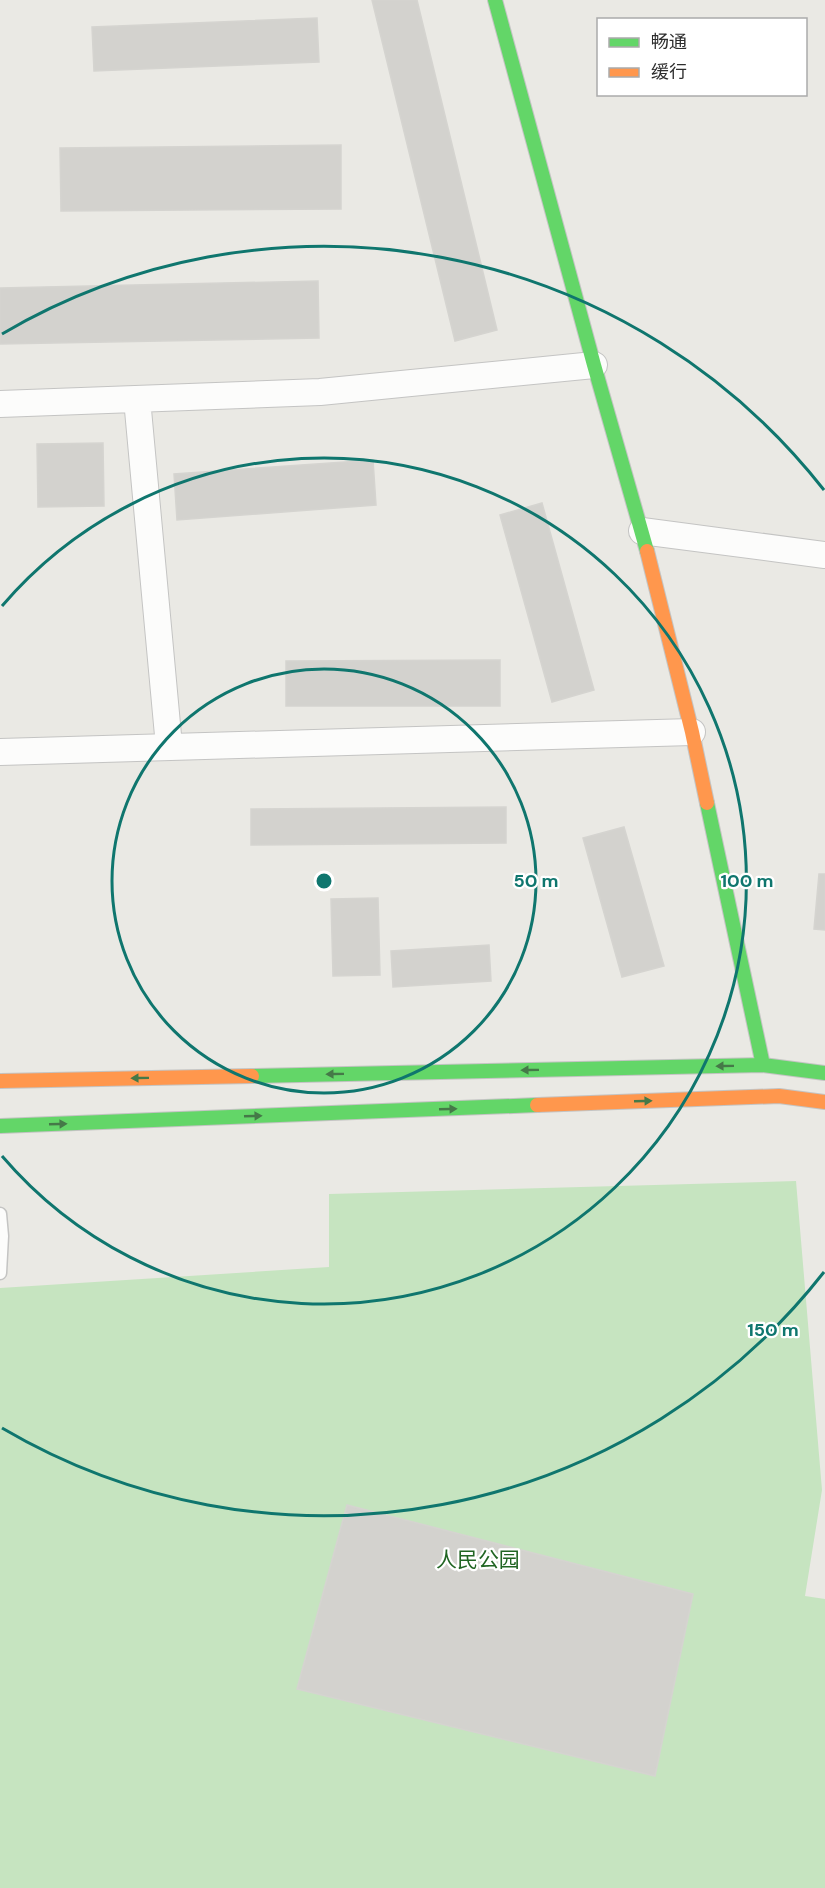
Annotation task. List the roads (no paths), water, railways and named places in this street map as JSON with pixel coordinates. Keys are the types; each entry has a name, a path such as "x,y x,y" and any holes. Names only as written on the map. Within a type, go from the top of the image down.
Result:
{"main road":[{"path":"495,0 594,365 642,531 692,732 764,1065"},
{"path":"0,1081 764,1065 825,1072"},
{"path":"0,1126 779,1096 825,1102"}],"street":[{"path":"0,404 320,392 594,365"},
{"path":"137,399 169,746"},
{"path":"642,531 825,555"},
{"path":"0,752 692,732"}],"lane":[{"path":"0,1214 2,1236 0,1273"}],"park label":[{"name":"人民公园","path":"478,1560"}]}
